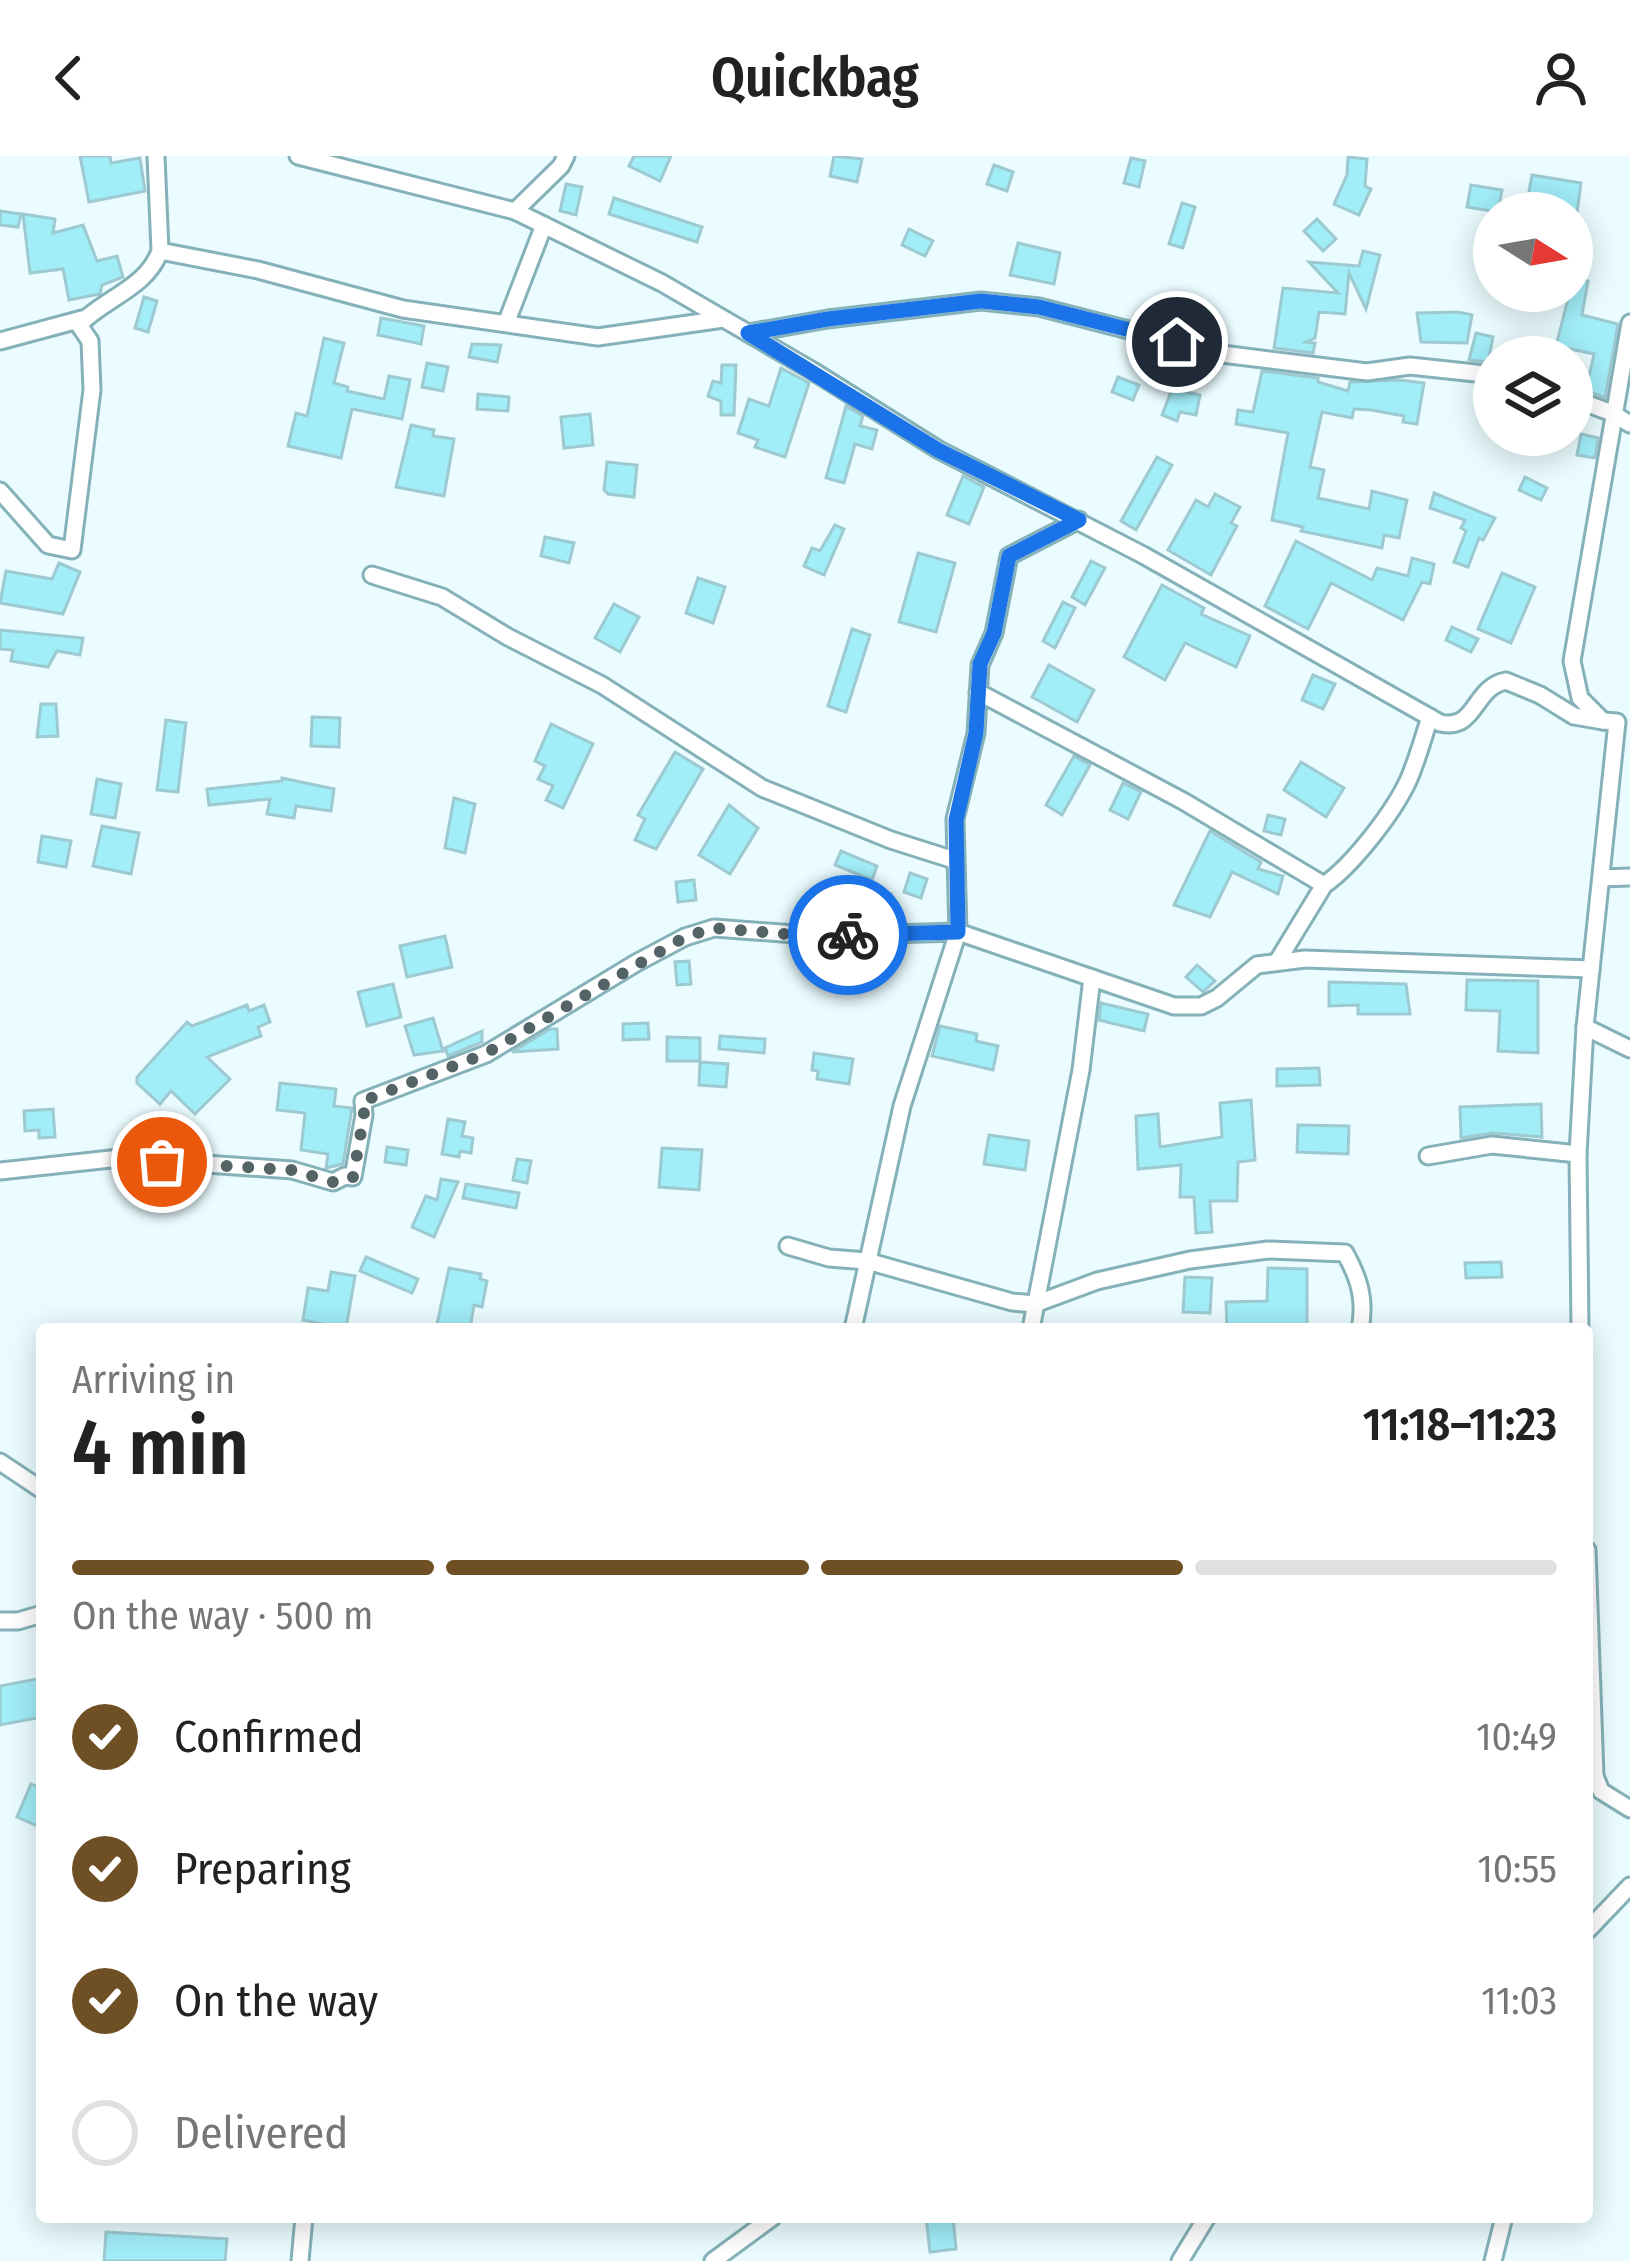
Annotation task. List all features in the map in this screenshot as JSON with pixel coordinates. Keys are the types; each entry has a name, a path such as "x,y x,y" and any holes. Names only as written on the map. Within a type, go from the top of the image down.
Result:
{"street":[{"path":"0,341 82,319 134,286 155,265 160,251 156,156"},
{"path":"298,156 515,211 662,283 938,450 1079,520 1445,724 1466,721 1487,688 1506,681 1574,716 1617,721"},
{"path":"515,211 566,156"},
{"path":"507,322 544,225"},
{"path":"160,251 258,270 403,309 598,337 724,319"},
{"path":"748,333 981,301 1039,307 1222,354 1367,372 1410,366 1473,373"},
{"path":"0,491 48,545 72,550 92,390 90,340 79,325 82,319"},
{"path":"1617,721 1580,698 1572,661 1630,323"},
{"path":"1593,405 1630,424"},
{"path":"854,1323 902,1106 958,932 956,820 976,733 980,664 994,633 1009,556 1079,520"},
{"path":"372,575 442,597 602,685 762,788 954,860"},
{"path":"978,692 1184,801 1324,885"},
{"path":"1277,962 1324,885 1383,820 1407,782 1430,717"},
{"path":"1580,1323 1578,1154 1585,1027 1617,721"},
{"path":"1600,878 1630,878"},
{"path":"0,1172 120,1158 292,1170 333,1182 353,1177 363,1101 485,1054 685,937 714,928 821,937 958,932 1174,1006 1201,1006 1217,998 1248,969 1305,958 1591,969"},
{"path":"1031,1323 1081,1070 1092,978"},
{"path":"1585,1027 1630,1049"},
{"path":"1428,1156 1492,1145 1578,1154"},
{"path":"788,1246 829,1258 867,1261 1012,1303 1035,1304 1097,1281 1190,1260 1268,1250 1345,1253 1357,1273 1364,1307 1361,1323"},
{"path":"0,1462 36,1486"},
{"path":"0,1621 36,1615"},
{"path":"1593,1720 1595,1776 1601,1791 1630,1809"},
{"path":"1593,1925 1630,1886"},
{"path":"300,2261 303,2223"},
{"path":"713,2261 765,2223"},
{"path":"1180,2261 1204,2223"},
{"path":"1493,2261 1502,2223"}],"building":[{"path":"80,156 110,156 111,163 140,158 145,191 89,202"},
{"path":"634,156 671,156 660,181 629,166"},
{"path":"834,156 862,159 857,182 830,176"},
{"path":"1348,157 1367,159 1365,186 1371,189 1359,215 1334,204 1347,175"},
{"path":"1131,158 1145,161 1139,187 1124,183"},
{"path":"994,165 1013,172 1007,191 987,184"},
{"path":"1532,175 1581,183 1580,192 1529,192"},
{"path":"566,184 582,187 576,215 560,211"},
{"path":"1471,185 1502,190 1473,192 1473,208 1467,207"},
{"path":"614,198 702,227 697,242 609,214"},
{"path":"1182,203 1195,207 1183,248 1169,244"},
{"path":"0,211 21,214 18,227 0,225"},
{"path":"23,214 55,219 53,233 83,225 97,261 117,256 123,277 102,285 100,294 69,300 63,269 30,273"},
{"path":"1317,219 1336,239 1323,251 1304,231"},
{"path":"909,229 933,241 925,256 902,245"},
{"path":"1018,243 1060,253 1054,284 1010,275"},
{"path":"1363,251 1380,255 1366,309 1349,273 1345,314 1319,312 1315,338 1306,342 1315,343 1313,353 1274,348 1283,288 1338,293 1309,262 1359,266"},
{"path":"144,297 157,301 148,332 135,328"},
{"path":"1565,312 1583,312 1618,324 1605,398 1593,393 1593,336 1559,336"},
{"path":"1417,313 1472,315 1467,343 1421,342"},
{"path":"381,318 424,326 421,344 378,335"},
{"path":"324,338 344,343 334,383 348,387 347,391 384,399 389,376 410,380 402,419 352,409 341,458 288,446 296,413 307,416"},
{"path":"472,344 501,345 497,362 469,357"},
{"path":"427,363 448,367 443,391 422,387"},
{"path":"722,365 736,365 734,415 721,415 721,401 708,396 713,381 721,383"},
{"path":"781,368 809,383 785,457 755,447 758,440 738,433 749,399 769,406"},
{"path":"1262,371 1318,378 1318,382 1348,391 1350,382 1424,383 1417,424 1403,422 1404,416 1371,410 1354,409 1352,418 1322,412 1310,467 1324,470 1318,498 1369,509 1372,491 1407,500 1399,538 1384,535 1382,548 1272,520 1288,433 1236,424 1238,410 1253,412"},
{"path":"1118,377 1139,385 1133,400 1112,392"},
{"path":"1172,389 1200,395 1196,415 1180,412 1177,421 1162,415"},
{"path":"478,394 509,397 508,411 477,409"},
{"path":"846,406 863,416 860,426 877,430 872,449 855,444 844,483 826,478"},
{"path":"590,414 593,445 564,448 561,417"},
{"path":"411,425 434,430 433,436 454,439 444,496 396,487"},
{"path":"1157,457 1172,465 1136,530 1121,521"},
{"path":"607,462 637,465 634,497 604,490"},
{"path":"963,476 984,487 969,524 947,515"},
{"path":"1525,477 1547,488 1541,500 1519,490"},
{"path":"1434,493 1495,518 1483,540 1479,538 1468,567 1454,562 1466,531 1461,528 1465,520 1430,508"},
{"path":"1215,494 1240,507 1231,523 1237,526 1211,575 1168,550 1196,500 1208,507"},
{"path":"835,525 844,529 824,575 804,566 812,548 820,551"},
{"path":"545,537 574,543 569,563 541,556"},
{"path":"1296,541 1372,580 1377,568 1408,576 1412,558 1434,564 1430,584 1422,582 1403,620 1331,583 1308,629 1265,606"},
{"path":"918,553 955,563 936,632 899,622"},
{"path":"1091,561 1105,568 1085,605 1072,597"},
{"path":"59,563 80,572 63,614 0,603 6,571 52,579"},
{"path":"1502,573 1535,587 1511,643 1478,629"},
{"path":"698,578 725,587 713,623 686,613"},
{"path":"1162,585 1204,608 1201,614 1250,636 1236,667 1185,643 1165,680 1124,657"},
{"path":"1063,602 1075,608 1055,648 1043,641"},
{"path":"614,604 639,617 620,652 595,638"},
{"path":"1452,627 1478,639 1471,652 1446,640"},
{"path":"852,629 870,635 846,712 828,706"},
{"path":"0,630 83,638 80,655 57,651 48,667 11,661 13,650 0,649"},
{"path":"1049,665 1094,690 1077,722 1032,697"},
{"path":"1313,675 1335,684 1323,709 1302,700"},
{"path":"41,704 56,704 58,736 37,737"},
{"path":"312,717 340,718 339,747 311,746"},
{"path":"166,720 186,723 178,792 157,790"},
{"path":"551,724 593,744 563,808 546,800 553,786 538,779 545,766 535,761"},
{"path":"675,752 703,769 656,849 635,840 645,819 638,815"},
{"path":"1074,756 1090,765 1062,815 1046,805"},
{"path":"1301,762 1344,788 1326,817 1284,790"},
{"path":"282,778 334,789 331,811 296,806 294,818 267,814 270,799 209,805 207,789"},
{"path":"97,779 121,784 115,818 91,814"},
{"path":"1123,783 1141,792 1128,819 1110,810"},
{"path":"454,798 475,804 465,853 445,848"},
{"path":"729,805 758,828 730,874 699,855"},
{"path":"1268,815 1285,819 1281,835 1264,831"},
{"path":"102,826 139,833 131,874 93,866"},
{"path":"1210,831 1261,862 1258,869 1283,876 1278,894 1232,872 1210,917 1174,905"},
{"path":"42,836 71,841 66,867 38,862"},
{"path":"841,851 877,866 872,880 835,865"},
{"path":"910,873 927,879 921,898 904,892"},
{"path":"694,880 696,900 678,902 676,882"},
{"path":"865,888 891,894 886,917 860,911"},
{"path":"445,936 452,967 407,977 400,946"},
{"path":"689,961 691,984 677,985 675,962"},
{"path":"1197,965 1215,981 1203,992 1186,977"},
{"path":"1467,980 1538,981 1538,1053 1498,1051 1500,1011 1466,1010"},
{"path":"1329,982 1406,984 1410,1014 1358,1014 1358,1005 1329,1006"},
{"path":"393,984 401,1017 367,1026 358,992"},
{"path":"1101,1003 1148,1014 1144,1031 1099,1020"},
{"path":"247,1005 249,1011 264,1005 270,1022 258,1027 261,1036 207,1057 230,1079 195,1114 171,1091 160,1104 137,1083 137,1077 187,1022 192,1026"},
{"path":"433,1018 443,1051 414,1055 405,1026"},
{"path":"648,1023 649,1039 623,1040 623,1024"},
{"path":"940,1026 977,1034 976,1041 998,1046 993,1070 932,1056"},
{"path":"557,1029 558,1049 512,1052"},
{"path":"482,1031 482,1042 448,1056 445,1048"},
{"path":"720,1036 765,1039 764,1053 719,1049"},
{"path":"667,1037 700,1038 700,1061 667,1061"},
{"path":"814,1053 853,1059 849,1084 817,1079 818,1071 812,1070"},
{"path":"700,1062 728,1064 726,1087 699,1085"},
{"path":"1319,1068 1320,1085 1277,1086 1277,1069"},
{"path":"280,1083 336,1089 334,1106 352,1108 343,1164 326,1168 328,1154 301,1150 305,1113 277,1110"},
{"path":"1251,1100 1255,1160 1238,1162 1237,1201 1210,1201 1212,1232 1196,1233 1194,1197 1180,1197 1181,1165 1138,1169 1136,1116 1158,1114 1160,1147 1222,1137 1220,1103"},
{"path":"1541,1104 1542,1137 1493,1133 1461,1138 1460,1107"},
{"path":"53,1109 55,1137 39,1138 39,1130 25,1131 24,1111"},
{"path":"448,1119 465,1122 462,1136 473,1138 471,1153 442,1154"},
{"path":"1298,1125 1349,1126 1348,1154 1297,1152"},
{"path":"989,1135 1029,1141 1025,1170 984,1164"},
{"path":"387,1147 408,1150 406,1165 385,1162"},
{"path":"662,1148 702,1150 699,1190 659,1187"},
{"path":"517,1159 531,1161 527,1183 513,1180"},
{"path":"441,1179 458,1182 434,1237 412,1227 426,1196 437,1200"},
{"path":"466,1184 519,1193 516,1208 463,1198"},
{"path":"366,1257 418,1279 412,1293 360,1271"},
{"path":"1501,1262 1502,1277 1466,1278 1465,1263"},
{"path":"449,1268 481,1274 480,1279 487,1281 482,1307 474,1305 471,1323 437,1323"},
{"path":"1268,1268 1307,1269 1307,1323 1227,1323 1226,1302 1267,1301"},
{"path":"331,1272 355,1276 347,1323 303,1320 308,1288 328,1291"},
{"path":"1185,1277 1212,1278 1210,1313 1183,1312"},
{"path":"36,1679 36,1718 0,1725 0,1686"},
{"path":"31,1784 36,1786 36,1825 17,1817"},
{"path":"927,2223 954,2223 956,2249 930,2252"},
{"path":"106,2232 227,2239 225,2261 104,2261"}],"way so far":[{"path":"162,1162 292,1170 333,1182 353,1177 363,1101 485,1054 685,937 714,928 848,935"}],"route":[{"path":"848,935 958,932 956,820 976,733 980,664 994,633 1009,556 1079,520 938,450 748,333 981,301 1039,307 1177,342"}]}
